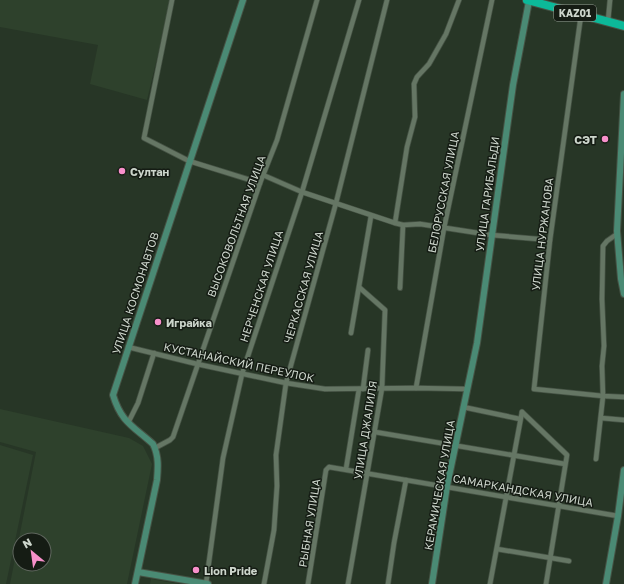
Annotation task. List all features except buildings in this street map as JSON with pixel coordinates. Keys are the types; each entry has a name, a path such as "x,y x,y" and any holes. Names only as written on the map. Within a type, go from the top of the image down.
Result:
{"highway":[{"name":"KАZ01","path":"528,0 554,3 581,15 624,26"}],"street":[{"path":"172,0 144,138 189,161 260,182"},
{"name":"УЛИЦА КОСМОНАВТОВ","path":"156,448 128,423 117,408 113,395 243,0"},
{"name":"ВЫСОКОВОЛЬТНАЯ УЛИЦА","path":"156,448 170,440 173,436 260,182 277,140 317,0"},
{"name":"НЕРЧЕНСКАЯ УЛИЦА","path":"207,584 223,458 242,374 302,192 359,0"},
{"name":"ЧЕРКАССКАЯ УЛИЦА","path":"264,584 274,530 277,486 276,455 286,383 336,204 387,0"},
{"path":"395,223 407,147 415,117 414,84 417,77 429,64 446,34 460,0"},
{"name":"БЕЛОРУССКАЯ УЛИЦА","path":"416,388 444,228 492,0"},
{"name":"УЛИЦА ГАРИБАЛЬДИ","path":"466,389 477,343 513,85 528,0"},
{"path":"608,21 610,0"},
{"name":"УЛИЦА НУРЖАНОВА","path":"581,15 550,240 534,388 624,397"},
{"path":"624,94 617,234 621,279 624,294"},
{"path":"263,175 302,192 395,223 404,225 420,224 492,235 550,240"},
{"path":"351,333 360,288 371,216"},
{"path":"400,288 404,225"},
{"path":"596,459 603,396 603,246 617,234"},
{"name":"УЛИЦА ДЖАЛИЛЯ","path":"348,584 382,388 385,310 360,288"},
{"name":"КУСТАНАЙСКИЙ ПЕРЕУЛОК","path":"128,347 242,374 325,389 466,389"},
{"path":"346,470 368,350"},
{"path":"128,423 138,403 154,353"},
{"name":"КЕРАМИЧЕСКАЯ УЛИЦА","path":"432,584 447,486 466,389"},
{"path":"463,407 520,419"},
{"path":"490,584 522,412 567,455 546,584"},
{"path":"601,418 624,420"},
{"path":"375,432 565,464"},
{"path":"136,584 157,480 159,465 156,448"},
{"name":"САМАРКАНДСКАЯ УЛИЦА","path":"330,467 559,506 620,512"},
{"name":"РЫБНАЯ УЛИЦА","path":"308,584 326,470 330,467"},
{"path":"606,584 620,512 624,470"},
{"path":"388,584 406,480"},
{"path":"496,549 569,561"},
{"path":"138,572 207,584"}],"shaded area":[{"path":"0,0 171,0 147,100 90,84 98,45 0,27"},
{"path":"0,409 129,438 143,446 152,464 127,584 10,584 12,572 52,572 52,532 20,532 36,452 0,442"},
{"path":"0,445 33,455 17,532 12,532 12,555 6,584 0,584"},
{"path":"151,579 179,584 150,584"}],"place":[{"name":"СЭТ","path":"605,139"},
{"name":"Султан","path":"122,171"},
{"name":"Играйка","path":"158,322"},
{"name":"Lion Pride","path":"196,570"}]}
